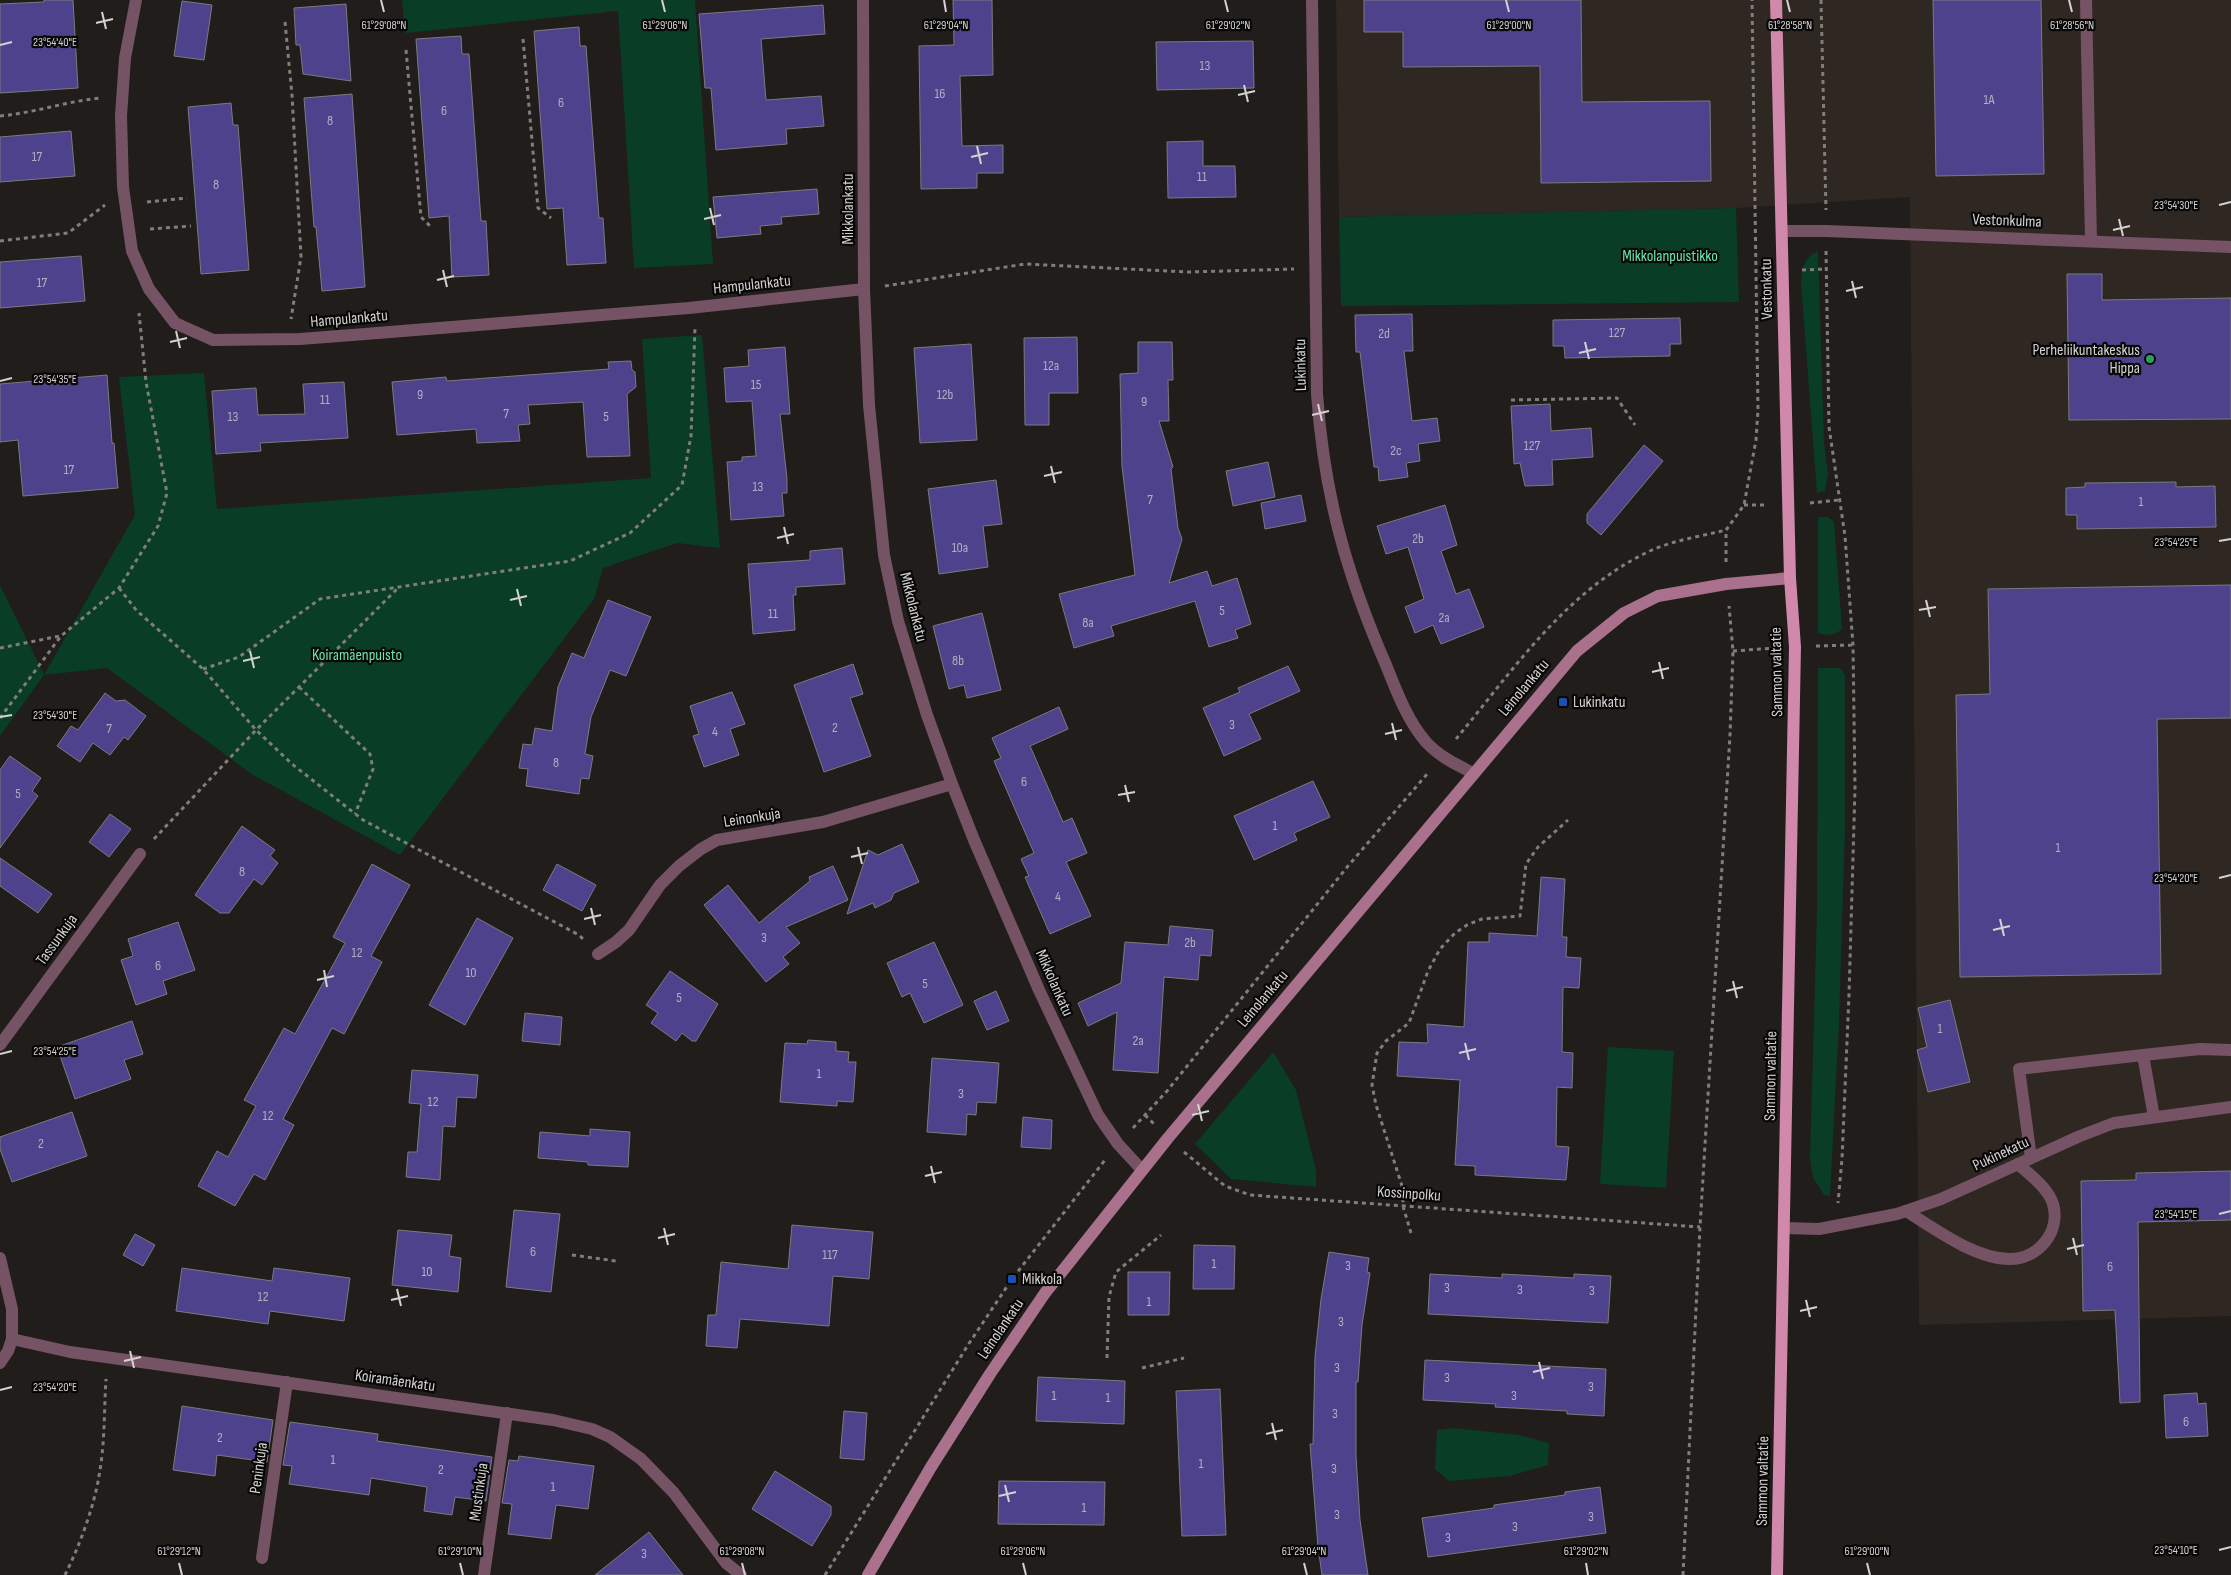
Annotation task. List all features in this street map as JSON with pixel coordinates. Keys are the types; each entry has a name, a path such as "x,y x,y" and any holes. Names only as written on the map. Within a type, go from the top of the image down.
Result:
{"main road":[{"name":"Vestonkatu","path":"1776,0 1790,578"},
{"name":"Sammon valtatie","path":"1777,1575 1795,656 1790,578"}],"street":[{"name":"Hampulankatu","path":"136,0 125,58 122,96 124,192 132,251 149,289 175,324 213,340 288,339 695,307 864,289"},
{"name":"Mikkolankatu","path":"863,0 864,289 869,405 884,555 898,621 912,669 952,784 974,840 1039,990 1098,1115 1118,1144 1142,1170"},
{"name":"Lukinkatu","path":"1312,0 1317,394 1321,445 1334,515 1344,552 1371,630 1411,722 1426,742 1442,757 1473,773"},
{"path":"2086,0 2090,241"},
{"name":"Vestonkulma","path":"1782,231 1826,231 2231,247"},
{"name":"Leinolankatu","path":"868,1575 931,1467 990,1374 1045,1293 1168,1138 1577,651 1624,613 1658,596 1726,584 1790,578"},
{"name":"Leinonkuja","path":"598,954 616,942 629,930 660,885 679,866 701,849 717,840 823,822 952,784"},
{"name":"Tassunkuja","path":"0,1045 140,854"},
{"path":"2031,1158 2019,1069 2200,1049 2231,1050"},
{"path":"2143,1055 2154,1117"},
{"name":"Pukinekatu","path":"1784,1228 1819,1229 1906,1211 1941,1199 2114,1123 2231,1107"},
{"path":"1906,1211 1971,1250 2009,1260 2027,1257 2041,1248 2050,1235 2055,1220 2053,1203 2044,1188 2018,1164"},
{"path":"0,1258 12,1309 12,1339 8,1351 0,1363"},
{"name":"Koiramäenkatu","path":"12,1339 70,1352 554,1420 592,1430 627,1447 656,1473 726,1563 741,1575"},
{"name":"Peninkuja","path":"262,1558 287,1382"},
{"name":"Mustinkuja","path":"484,1575 507,1413"}],"path":[{"path":"1684,1575 1700,1227 1730,736 1733,651 1726,584 1726,530 1744,506 1756,440 1758,410 1752,0"},
{"path":"1821,0 1829,427 1845,536 1853,645 1855,788 1844,1120 1836,1226"},
{"path":"285,22 292,95 301,257 288,339"},
{"path":"523,39 538,208 550,218"},
{"path":"406,50 421,217 432,228"},
{"path":"0,116 25,114 79,100 122,96"},
{"path":"0,241 68,233 124,192"},
{"path":"146,202 187,198"},
{"path":"149,230 191,226"},
{"path":"864,289 1024,264 1189,272 1315,269"},
{"path":"203,669 239,657 320,599 570,561 630,533 682,485 691,436 695,307"},
{"path":"0,718 61,636 119,588 158,526 167,493 146,382 139,310"},
{"path":"1511,400 1617,398 1635,425"},
{"path":"119,588 137,611 203,669 256,730 292,764 355,814 579,935 598,954"},
{"path":"140,854 256,730 398,588"},
{"path":"0,648 61,636"},
{"path":"299,687 370,754 373,769 355,814"},
{"path":"1411,1233 1403,1206 1403,1189 1376,1105 1372,1085 1377,1053 1386,1041 1409,1022 1428,971 1440,949 1455,933 1467,925 1482,919 1520,916 1526,864 1538,847 1568,820"},
{"name":"Kossinpolku","path":"1145,1116 1225,1186 1250,1195 1700,1227"},
{"path":"1107,1358 1109,1297 1116,1272 1161,1235"},
{"path":"572,1255 616,1261"},
{"path":"65,1575 88,1516 99,1478 108,1356"},
{"path":"1142,1368 1184,1358"}],"shaded area":[{"path":"1336,0 2231,0 2231,1316 1919,1325 1910,197 1736,208 1339,217"}],"green space":[{"path":"402,0 695,0 713,264 634,268 618,11 405,33"},
{"name":"Mikkolanpuistikko","path":"1736,208 1739,302 1341,306 1339,217"},
{"path":"1818,251 1824,442 1828,474 1825,491 1817,493 1801,283 1806,260"},
{"name":"Koiramäenpuisto","path":"702,335 720,548 677,543 603,568 594,599 400,855 253,775 107,668 44,675 135,515 119,377 204,373 217,509 651,478 642,339"},
{"path":"1818,517 1828,517 1834,522 1842,629 1837,633 1831,634 1818,633"},
{"path":"0,585 44,675 0,736"},
{"path":"1818,668 1840,668 1845,675 1845,828 1839,1023 1830,1196 1824,1195 1813,1178 1810,1159 1817,911"},
{"path":"1608,1047 1674,1051 1666,1188 1600,1184"},
{"path":"1273,1052 1296,1090 1316,1170 1316,1187 1231,1179 1195,1144"},
{"path":"1453,1428 1519,1435 1549,1443 1548,1465 1510,1476 1449,1481 1435,1469 1437,1430"}],"building":[{"path":"44,0 73,0 78,88 0,93 0,4 44,2"},
{"path":"953,0 992,0 993,75 960,76 962,146 1003,145 1003,173 977,173 977,188 921,189 919,46 954,45"},
{"path":"1364,0 1581,0 1582,102 1710,101 1711,181 1541,183 1540,66 1403,67 1403,32 1364,32"},
{"path":"1933,0 2041,0 2044,174 1936,176"},
{"path":"182,1 212,5 204,60 174,56"},
{"path":"346,4 351,81 303,74 300,45 296,45 294,8"},
{"path":"823,5 825,34 761,39 766,100 821,96 824,126 786,129 787,144 716,150 711,88 705,88 699,14"},
{"path":"579,27 580,46 586,46 599,218 603,218 606,263 567,265 563,208 547,209 534,31"},
{"path":"461,36 462,54 469,54 481,221 486,221 489,275 452,277 449,216 429,218 416,39"},
{"path":"1253,41 1254,88 1157,90 1156,42"},
{"path":"352,94 365,287 322,291 316,227 314,227 304,98"},
{"path":"231,103 233,125 238,125 249,270 201,274 188,107"},
{"path":"71,131 75,176 0,182 0,137"},
{"path":"1203,141 1203,166 1235,166 1236,197 1168,198 1167,142"},
{"path":"817,189 819,214 781,217 782,224 760,226 761,234 717,238 713,197"},
{"path":"81,256 85,301 0,308 0,262"},
{"name":"Perheliikuntakeskus Hippa","path":"2067,274 2102,274 2102,300 2231,298 2231,419 2069,420"},
{"path":"1412,314 1413,351 1404,351 1412,421 1437,418 1440,441 1418,444 1420,461 1406,463 1408,477 1379,481 1378,467 1374,467 1360,352 1356,352 1355,315"},
{"path":"1680,318 1681,344 1670,344 1670,356 1565,358 1564,346 1553,346 1553,320"},
{"path":"1077,337 1078,393 1049,393 1049,425 1025,425 1024,338"},
{"path":"1138,342 1172,342 1173,380 1168,380 1169,421 1159,421 1173,467 1171,469 1178,528 1182,539 1169,583 1207,571 1212,586 1237,578 1251,624 1235,630 1238,638 1209,647 1195,601 1111,626 1114,636 1074,648 1059,594 1135,575 1122,466 1120,374 1138,373"},
{"path":"971,344 977,440 920,443 914,348"},
{"path":"785,347 790,414 780,414 787,479 787,493 782,493 784,516 731,520 727,462 742,461 742,457 756,456 752,401 726,402 724,368 749,366 748,350"},
{"path":"631,361 632,370 635,372 636,387 627,394 630,456 587,457 583,402 528,405 530,424 518,425 520,441 477,443 476,429 397,435 392,382 446,377 447,381 609,369 608,362"},
{"path":"107,375 112,443 114,443 118,488 23,496 18,440 0,442 0,384"},
{"path":"344,382 348,438 260,443 261,451 216,454 212,391 256,388 258,415 305,414 303,384"},
{"path":"1550,404 1551,431 1591,428 1593,457 1552,460 1553,485 1525,486 1520,463 1514,464 1511,406"},
{"path":"1644,445 1663,461 1601,535 1587,523 1587,514"},
{"path":"1268,462 1275,497 1233,506 1226,471"},
{"path":"996,480 1002,524 983,526 988,567 939,574 928,489"},
{"path":"2176,482 2176,487 2215,486 2216,527 2077,529 2077,515 2066,515 2066,488 2085,487 2085,483"},
{"path":"1301,495 1306,521 1265,529 1261,503"},
{"path":"1445,505 1457,545 1441,551 1456,594 1469,589 1484,627 1441,644 1433,625 1415,633 1405,607 1424,599 1408,547 1386,554 1377,526"},
{"path":"842,548 845,584 796,587 796,595 793,595 795,630 753,634 748,564 810,560 810,551"},
{"path":"2231,585 2231,718 2157,719 2161,974 1960,977 1956,695 1990,694 1988,589"},
{"path":"608,600 651,617 626,676 610,670 591,717 585,754 593,756 589,779 581,778 579,794 526,786 528,769 519,768 523,744 532,745 535,728 552,731 558,687 572,653 584,658"},
{"path":"982,613 1001,690 967,698 964,685 949,689 933,626"},
{"path":"853,664 863,694 850,698 871,756 824,772 794,685"},
{"path":"1288,666 1300,691 1249,714 1261,739 1224,756 1203,708 1240,692 1238,688"},
{"path":"732,692 745,724 730,729 739,755 704,767 693,736 699,734 690,706"},
{"path":"105,693 116,701 125,700 146,716 128,740 124,737 110,755 93,743 80,762 57,746 71,726 78,730"},
{"path":"1059,707 1068,729 1030,746 1063,822 1072,818 1087,853 1066,862 1091,916 1050,934 1025,877 1029,876 1021,859 1034,853 994,761 1001,758 992,738"},
{"path":"10,756 41,778 32,791 38,796 0,848 0,770"},
{"path":"1313,781 1330,817 1294,833 1297,840 1254,860 1234,816"},
{"path":"110,814 131,829 109,857 89,842"},
{"path":"242,826 275,850 270,856 278,863 262,885 254,879 229,913 220,913 195,895"},
{"path":"902,844 919,882 894,893 891,900 875,908 873,903 847,914 868,850 878,855"},
{"path":"0,858 52,894 38,913 0,886"},
{"path":"372,864 410,885 371,956 382,962 344,1034 332,1028 283,1119 294,1125 265,1180 254,1174 235,1206 198,1186 217,1151 228,1157 256,1106 244,1100 284,1028 295,1034 345,943 333,937"},
{"path":"557,864 596,885 582,911 543,890"},
{"path":"833,866 848,900 786,927 800,943 783,957 789,964 766,982 704,905 728,885 759,923 810,881 809,877"},
{"path":"1541,877 1565,879 1562,937 1567,937 1566,957 1581,958 1579,988 1563,987 1562,1052 1573,1053 1572,1088 1557,1087 1556,1146 1569,1147 1566,1180 1475,1175 1475,1166 1455,1165 1460,1080 1397,1076 1399,1042 1428,1043 1427,1024 1464,1027 1468,942 1489,942 1489,933 1537,936"},
{"path":"477,918 513,938 465,1025 429,1005"},
{"path":"178,922 195,970 163,981 167,994 136,1005 121,960 133,956 128,939"},
{"path":"1170,926 1213,930 1211,956 1200,955 1198,980 1164,977 1158,1073 1113,1070 1117,1012 1088,1026 1078,1003 1121,983 1125,942 1168,945"},
{"path":"934,942 963,1005 924,1023 910,993 902,997 887,963"},
{"path":"670,971 718,1004 696,1041 692,1041 682,1033 676,1041 651,1023 658,1013 646,1005"},
{"path":"996,991 1009,1021 987,1030 974,1001"},
{"path":"1950,1000 1970,1082 1928,1092 1917,1050 1927,1047 1918,1008"},
{"path":"525,1013 562,1017 560,1045 522,1041"},
{"path":"132,1021 143,1054 124,1060 131,1079 75,1099 57,1047"},
{"path":"808,1040 836,1042 836,1051 849,1052 848,1062 856,1062 853,1102 837,1101 837,1106 780,1102 785,1043 807,1044"},
{"path":"932,1058 999,1063 996,1103 977,1102 976,1115 967,1114 966,1135 927,1132"},
{"path":"412,1070 478,1075 476,1098 457,1097 455,1127 443,1126 440,1180 406,1177 408,1152 417,1152 421,1104 409,1103"},
{"path":"72,1112 87,1156 12,1182 0,1149 0,1137"},
{"path":"1023,1117 1052,1120 1051,1149 1021,1147"},
{"path":"590,1129 630,1132 628,1167 588,1165 588,1162 538,1158 540,1132 590,1136"},
{"path":"2231,1171 2231,1220 2138,1222 2140,1402 2120,1403 2115,1310 2083,1311 2081,1181 2136,1180 2136,1173"},
{"path":"514,1210 560,1214 551,1292 506,1287"},
{"path":"792,1225 873,1232 869,1279 833,1276 829,1326 740,1319 737,1348 706,1346 708,1315 716,1315 721,1262 788,1269"},
{"path":"398,1230 452,1235 449,1256 461,1258 458,1292 392,1285"},
{"path":"135,1234 155,1245 143,1266 123,1255"},
{"path":"1194,1245 1235,1246 1234,1289 1193,1289"},
{"path":"1329,1252 1369,1258 1367,1272 1370,1273 1362,1325 1358,1382 1356,1382 1356,1456 1360,1520 1368,1575 1322,1575 1318,1547 1310,1444 1313,1444 1315,1357 1321,1299"},
{"path":"182,1268 272,1281 274,1268 350,1278 344,1321 270,1311 268,1324 176,1311"},
{"path":"1128,1272 1170,1272 1169,1315 1128,1315"},
{"path":"1430,1274 1502,1278 1502,1274 1574,1278 1574,1274 1611,1276 1608,1323 1428,1314"},
{"path":"1425,1360 1606,1369 1604,1416 1567,1414 1567,1411 1495,1407 1496,1404 1423,1400"},
{"path":"1038,1377 1125,1381 1124,1424 1036,1421"},
{"path":"1220,1389 1226,1535 1182,1536 1176,1391"},
{"path":"2197,1393 2198,1404 2206,1403 2208,1436 2166,1438 2164,1395"},
{"path":"182,1406 273,1420 267,1462 217,1455 215,1476 173,1470"},
{"path":"844,1411 867,1413 864,1460 840,1458"},
{"path":"290,1422 378,1434 377,1441 492,1457 486,1501 455,1497 452,1515 424,1511 427,1487 371,1478 369,1495 289,1484 292,1466 283,1465"},
{"path":"519,1456 594,1466 588,1509 556,1505 551,1539 508,1534 512,1504 502,1503 509,1460 518,1461"},
{"path":"775,1471 831,1506 831,1515 812,1546 752,1509"},
{"path":"999,1481 1105,1482 1104,1525 998,1524"},
{"path":"1600,1487 1606,1533 1428,1557 1422,1518 1494,1508 1494,1505 1565,1495 1565,1492"},
{"path":"649,1532 683,1575 595,1575"}],"place":[{"name":"Perheliikuntakeskus Hippa","path":"2150,359"},
{"name":"Lukinkatu","path":"1563,702"},
{"name":"Mikkola","path":"1012,1279"}]}
